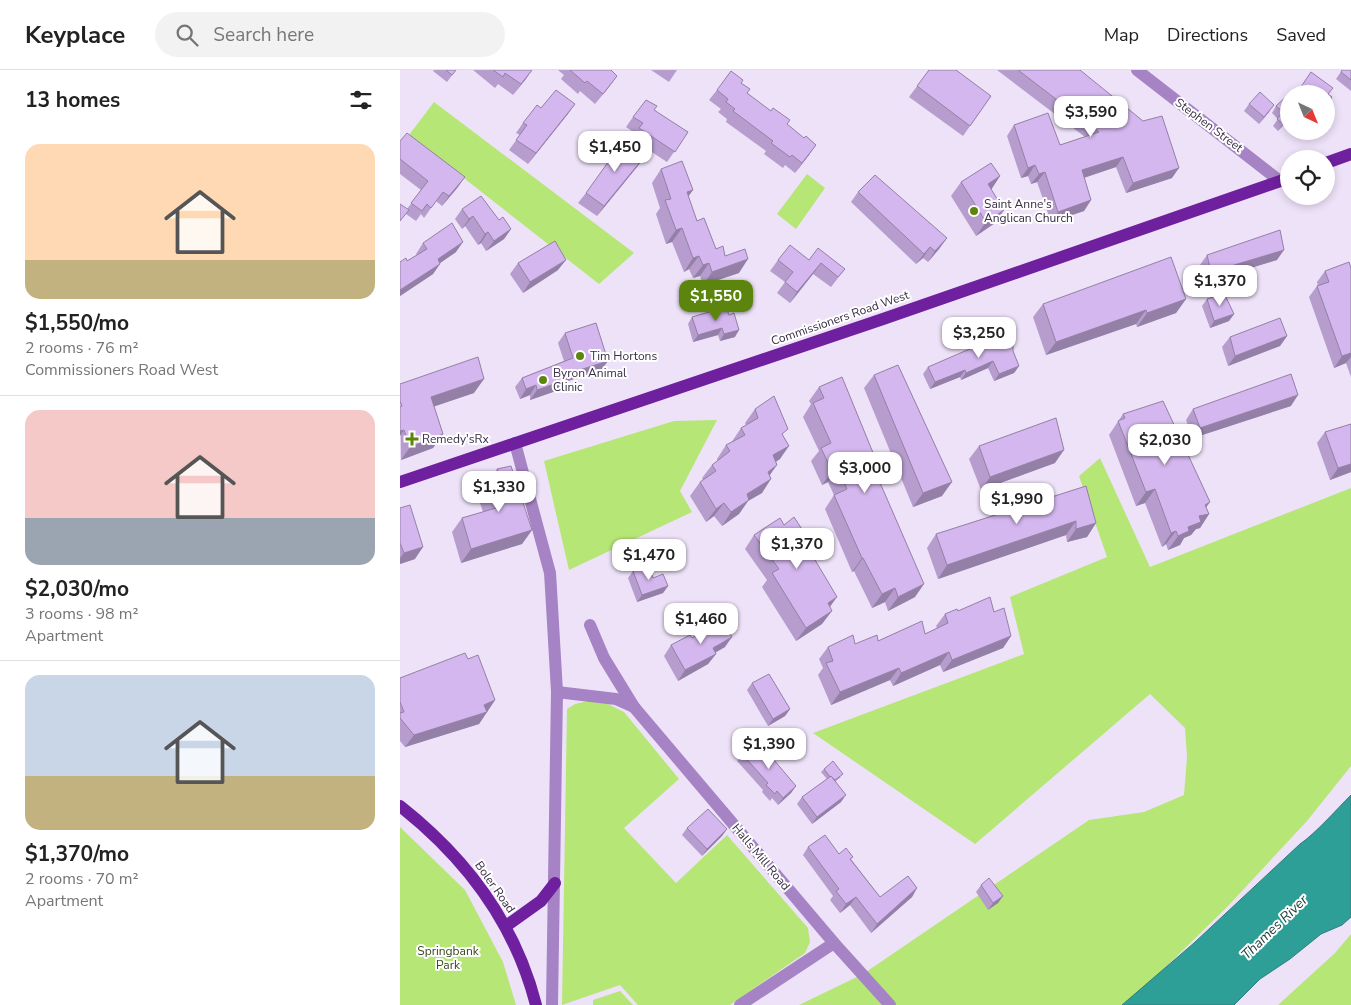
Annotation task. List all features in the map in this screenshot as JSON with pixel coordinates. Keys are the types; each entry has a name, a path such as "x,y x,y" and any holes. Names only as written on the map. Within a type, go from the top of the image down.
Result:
{"main road":[{"path":"1335,160 1351,154"},
{"name":"Commissioners Road West","path":"400,482 883,319 1280,180"},
{"name":"Boler Road","path":"400,806 430,831 464,866 480,886 506,926 524,963 536,1005"},
{"path":"506,926 541,901 555,883"}],"street":[{"name":"Stephen Street","path":"1137,70 1280,176"},
{"path":"515,443 550,572 557,692 552,1005"},
{"name":"Halls Mill Road","path":"590,625 604,658 634,707 834,943 890,1005"},
{"name":"Halls Mill Road","path":"557,692 616,699 634,707"},
{"path":"740,1005 834,943"}],"green space":[{"path":"434,102 634,253 599,284 409,135"},
{"path":"807,174 825,188 796,229 777,214"},
{"path":"717,420 680,491 692,512 569,570 544,461 674,421"},
{"path":"1100,458 1150,567 1351,488 1351,766 1307,821 1227,907 1127,1005 799,1005 863,974 1089,820 1144,812 1184,795 1187,757 1185,728 1150,694 975,844 813,733 1024,654 1010,597 1107,557 1079,476"},
{"path":"588,701 608,704 624,712 679,779 624,828 676,883 727,835 808,928 810,942 805,953 730,1005 638,1005 620,985 562,1005 567,709 575,704"},
{"name":"Springbank Park","path":"400,827 465,890 503,962 516,1005 400,1005"},
{"path":"1351,934 1351,1005 1278,1005 1335,953"},
{"path":"620,991 633,1005 593,1005 593,1000"}],"water":[{"name":"Thames River","path":"1351,795 1351,917 1342,925 1321,934 1290,959 1260,979 1234,1005 1122,1005 1194,943 1319,828"}],"building":[{"path":"446,70 456,70 452,75"},
{"path":"493,70 532,70 521,84 505,73 503,77"},
{"path":"570,70 611,70 617,76 603,94 587,81 585,83"},
{"path":"929,70 956,70 991,96 970,126 917,86"},
{"path":"1018,70 1080,70 1143,121 1162,116 1179,168 1133,183 1123,157 1082,170 1091,200 1058,212 1045,172 1039,174 1035,165 1028,168 1014,125 1048,113 1060,145 1099,132"},
{"path":"1342,70 1351,70 1351,80 1341,72"},
{"path":"731,71 743,80 741,83 750,89 747,93 771,111 773,108 790,120 787,124 816,145 802,163 771,143 773,141 733,111 735,109 726,102 728,99 717,90"},
{"path":"1311,72 1329,85 1302,85"},
{"path":"556,90 575,104 536,153 516,140 527,125 523,123 537,105 541,108"},
{"path":"1260,92 1274,105 1264,117 1249,104"},
{"path":"646,100 657,106 654,110 688,132 675,152 639,128 643,123 633,117"},
{"path":"407,133 465,177 449,196 443,192 431,208 427,204 422,211 411,203 428,181 400,159 400,141"},
{"path":"624,140 645,156 604,206 586,193"},
{"path":"682,161 693,190 687,192 697,221 704,218 716,249 723,246 725,256 745,249 748,259 712,272 709,263 703,265 699,256 693,258 682,228 676,230 665,200 671,199 661,169"},
{"path":"991,163 1000,176 988,184 1004,210 986,222 961,182"},
{"path":"875,175 947,238 935,251 930,247 924,254 858,192"},
{"path":"481,196 499,220 503,217 511,229 494,241 488,232 485,234 473,216 469,219 462,209"},
{"path":"400,204 409,210 400,221"},
{"path":"452,223 463,242 438,259 440,264 400,290 400,262 406,258 407,261 427,249 423,243"},
{"path":"1280,230 1284,250 1211,272 1207,255"},
{"path":"555,241 566,260 530,282 518,263"},
{"path":"790,245 809,260 818,248 845,269 838,277 821,263 797,292 785,282 793,272 778,260"},
{"path":"1171,257 1186,299 1147,313 1146,310 1056,342 1043,304"},
{"path":"1349,262 1351,268 1351,353 1342,356 1317,286 1329,282 1325,271"},
{"path":"1224,293 1234,314 1214,321 1207,299"},
{"path":"726,307 729,315 734,313 739,330 724,334 722,328 698,335 692,317"},
{"path":"1280,318 1287,336 1235,356 1230,337"},
{"path":"596,323 608,361 561,376 563,381 537,390 536,385 526,389 522,378 573,358 565,333"},
{"path":"1009,332 1013,343 1013,351 1019,366 999,374 993,361 966,373 965,370 935,382 928,367"},
{"path":"478,357 484,379 431,397 443,434 410,447 404,430 400,431 400,407 402,406 400,401 400,384"},
{"path":"898,365 952,482 923,493 874,375"},
{"path":"1291,374 1298,395 1200,428 1193,409"},
{"path":"842,377 876,460 871,462 924,584 898,597 895,588 882,594 862,558 834,495 847,489 838,468 832,471 821,448 831,443 813,403 824,398 819,387"},
{"path":"774,396 788,429 782,434 789,446 773,455 777,465 768,472 771,479 747,494 749,500 731,512 724,503 716,509 700,482 716,471 712,465 730,451 726,445 745,435 741,428 758,418 755,409"},
{"path":"1163,401 1210,502 1205,505 1209,514 1199,516 1201,522 1188,527 1189,531 1178,536 1176,531 1171,533 1155,489 1146,492 1118,421 1125,418 1123,414"},
{"path":"1056,418 1064,450 990,477 979,446"},
{"path":"1351,424 1351,464 1338,468 1325,432"},
{"path":"511,466 532,530 471,549 462,518 496,508 486,477 499,473 497,469"},
{"path":"1086,486 1096,523 1076,529 1076,521 947,565 936,534"},
{"path":"410,505 423,547 404,553 400,543 400,508"},
{"path":"794,517 809,540 805,543 837,597 828,603 832,611 806,628 772,573 779,569 754,535 780,518 784,525"},
{"path":"648,566 653,578 663,574 668,586 642,595 633,571"},
{"path":"990,597 994,612 1004,608 1011,636 952,660 949,652 901,673 899,668 840,692 826,663 833,661 828,647 853,635 855,644 877,635 878,641 922,621 925,634 948,623 945,614 957,609 958,611"},
{"path":"723,621 732,637 713,648 716,654 685,670 671,645 690,635 692,638"},
{"path":"465,653 468,659 478,655 495,700 484,705 487,712 414,735 400,718 400,713 404,712 400,702 400,678"},
{"path":"769,674 790,709 773,719 752,683"},
{"path":"757,740 796,786 783,798 777,791 775,794 766,785 768,783 742,754"},
{"path":"833,761 843,774 835,780 824,769"},
{"path":"831,776 846,795 817,817 802,797"},
{"path":"708,809 727,829 707,849 687,828"},
{"path":"825,835 839,854 846,848 853,857 850,859 880,897 908,876 917,888 877,924 856,897 846,904 836,891 839,889 808,847"},
{"path":"989,878 1003,896 993,903 981,885"}],"place":[{"name":"Saint Anne's Anglican Church","path":"974,211"},
{"name":"Tim Hortons","path":"580,356"},
{"name":"Byron Animal Clinic","path":"543,380"},
{"name":"Remedy'sRx","path":"412,439"}]}
